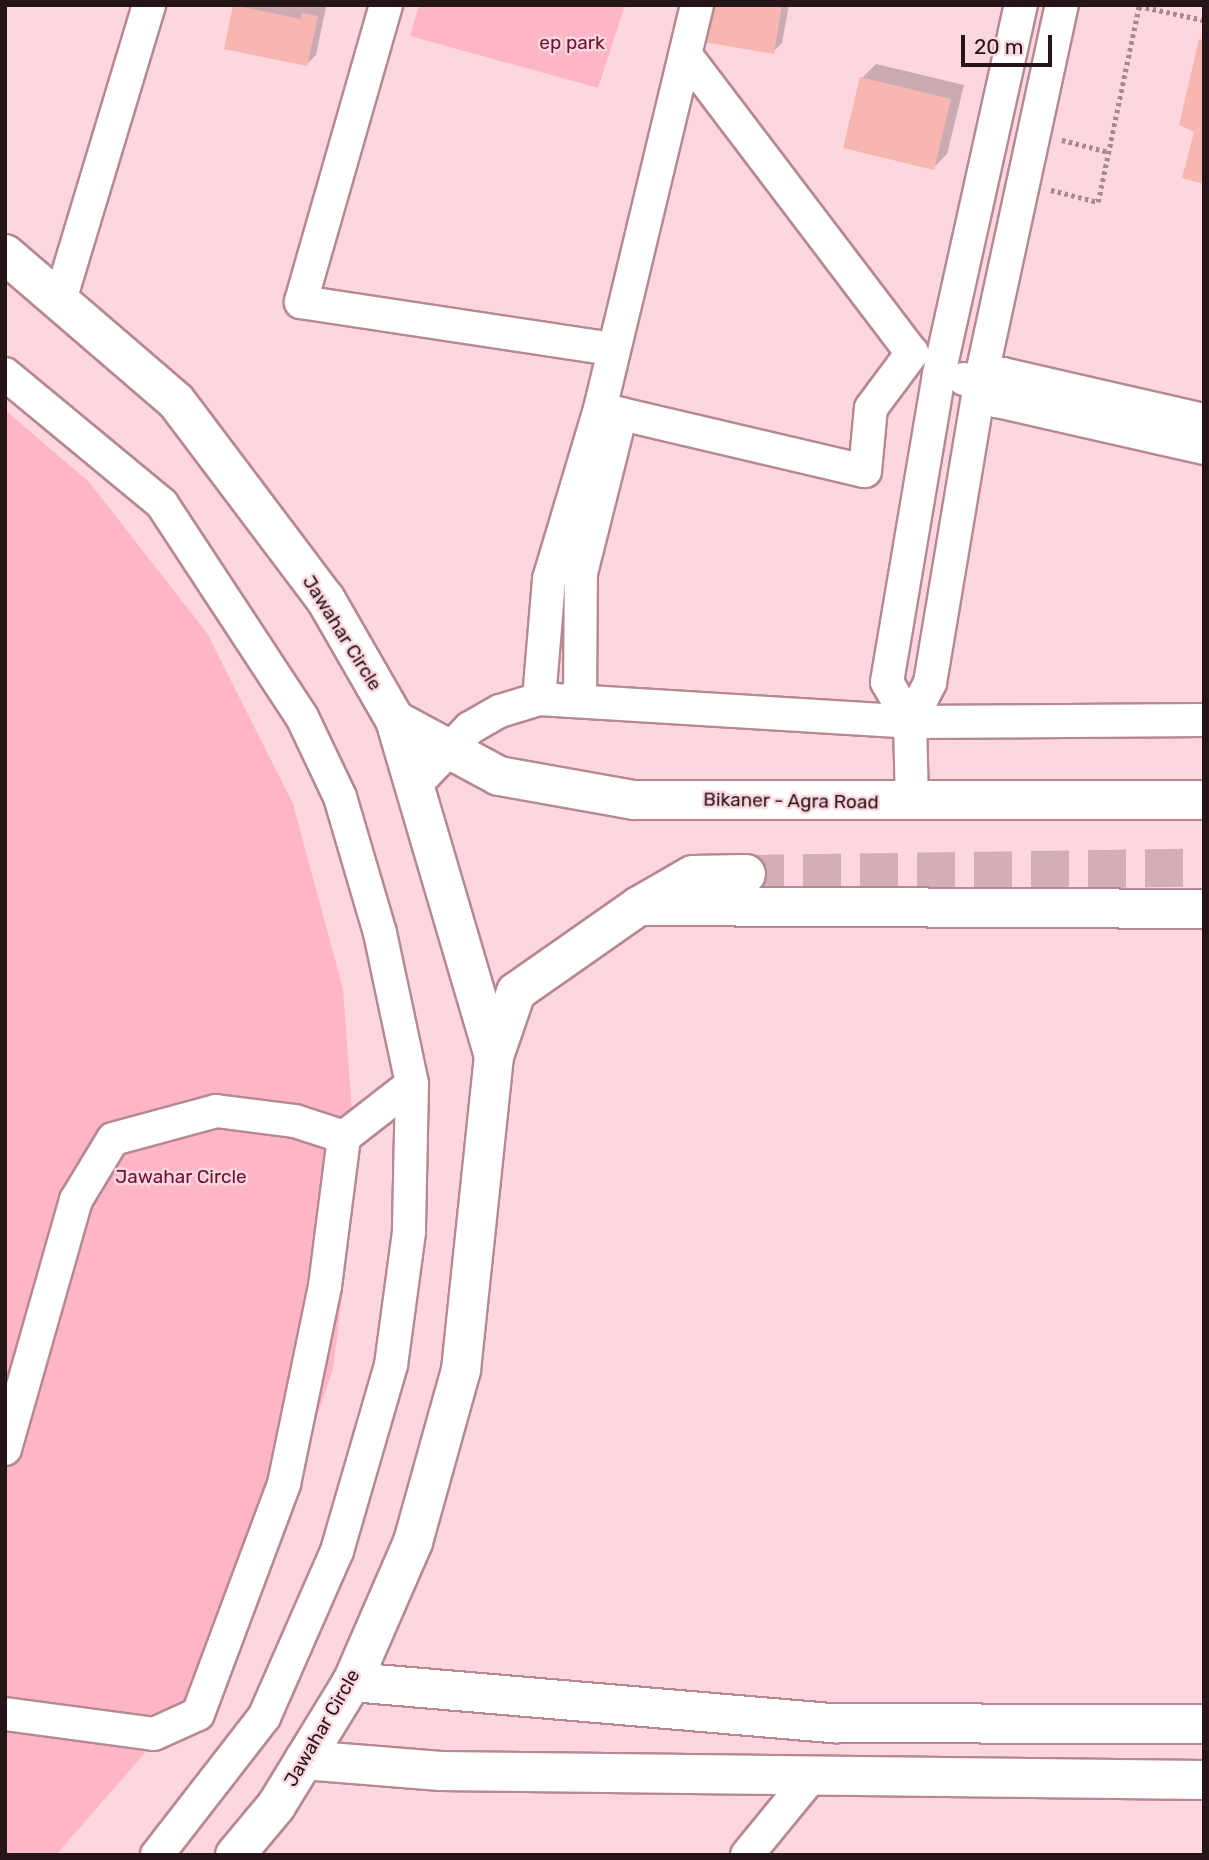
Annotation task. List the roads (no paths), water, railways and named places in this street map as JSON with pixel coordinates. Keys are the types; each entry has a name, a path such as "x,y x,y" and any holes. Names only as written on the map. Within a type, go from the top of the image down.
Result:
{"main road":[{"name":"Jawahar Circle","path":"5,254 176,401 326,600 395,720 494,1056 461,1370 414,1542 352,1682 276,1806 235,1855"},
{"name":"Bikaner - Agra Road","path":"395,720 499,776 634,800 912,803 1204,800"},
{"path":"494,1056 516,992 639,906 693,875 746,874"},
{"path":"639,906 1204,909"},
{"path":"352,1682 835,1723 1204,1724"},
{"path":"304,1759 441,1772 810,1778 1204,1780"}],"street":[{"path":"60,300 149,5"},
{"path":"386,5 300,302 613,349"},
{"path":"580,701 581,573 611,412 613,349 696,5"},
{"path":"912,803 910,722 887,681 939,374 1021,5"},
{"path":"910,722 930,683 980,383 1062,5"},
{"path":"611,412 865,471 871,408 912,353 685,54"},
{"path":"5,374 162,504 302,718 341,797 380,933 412,1084 409,1232 391,1365 337,1551 264,1717 157,1855"},
{"path":"939,374 980,383 1003,374 1204,420"},
{"path":"980,383 997,401 1204,448"},
{"path":"539,699 549,579 611,412"},
{"path":"414,786 452,751 470,728 500,711 539,699 910,722 1204,720"},
{"path":"5,1714 154,1734 198,1714 284,1484 325,1286 344,1137 412,1084"},
{"path":"5,1449 76,1200 113,1139 216,1111 295,1121 344,1137"},
{"path":"747,1855 810,1778"}],"tunnel":[{"path":"746,874 1204,868"}],"park label":[{"name":"ep park","path":"572,43"}]}
